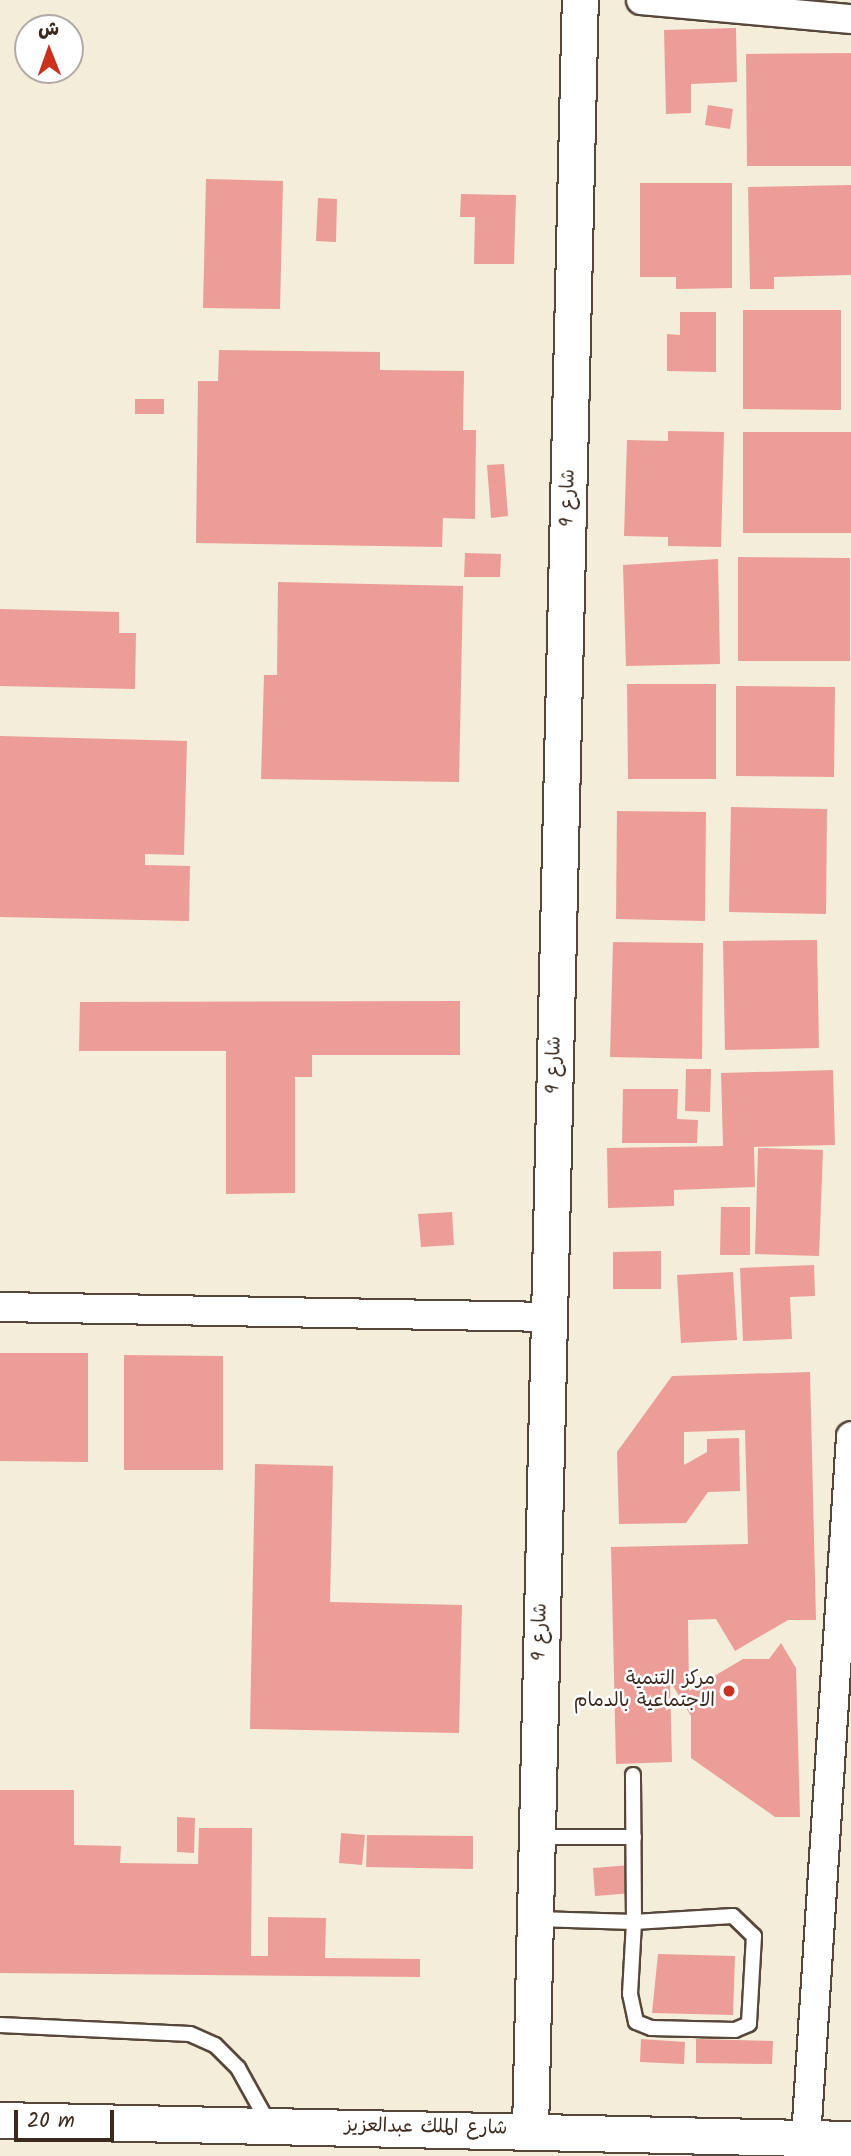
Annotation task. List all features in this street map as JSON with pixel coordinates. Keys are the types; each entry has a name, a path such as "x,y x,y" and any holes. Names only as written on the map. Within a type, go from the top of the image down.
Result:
{"street":[{"name":"شارع 9","path":"530,2130 580,0"},
{"path":"641,0 851,19"},
{"path":"0,1307 549,1317"},
{"path":"806,2138 851,1436"},
{"name":"شارع الملك عبدالعزيز","path":"0,2120 851,2139"}],"lane":[{"path":"534,1919 634,1922 733,1916 746,1924 754,1936 749,2024 736,2030 651,2028 636,2022 630,1994 634,1922 633,1775"},
{"path":"536,1837 634,1837"},
{"path":"0,2025 190,2034 215,2045 238,2068 270,2125"}],"building":[{"path":"736,28 737,82 691,84 691,113 666,114 664,30"},
{"path":"851,53 851,166 747,166 746,54"},
{"path":"708,105 733,109 730,129 705,125"},
{"path":"206,179 283,181 280,309 203,308"},
{"path":"640,183 732,183 732,288 676,289 676,277 640,277"},
{"path":"851,185 851,275 774,277 774,289 750,289 748,187"},
{"path":"461,194 516,195 514,264 474,264 475,217 460,217"},
{"path":"318,198 337,199 336,242 316,241"},
{"path":"743,310 841,310 841,410 743,409"},
{"path":"680,312 716,312 716,372 667,371 667,334 680,335"},
{"path":"219,350 380,352 380,370 464,371 463,430 476,430 475,519 443,518 442,547 196,543 198,381 218,381"},
{"path":"135,399 164,399 164,414 135,414"},
{"path":"668,431 724,432 721,547 668,546 668,537 624,536 627,440 668,441"},
{"path":"743,432 851,432 851,533 743,533"},
{"path":"504,464 508,516 491,518 487,465"},
{"path":"465,553 501,554 500,577 464,577"},
{"path":"738,557 850,558 850,661 738,661"},
{"path":"718,559 720,664 626,666 623,565"},
{"path":"278,582 463,586 459,782 261,779 264,675 277,675"},
{"path":"0,609 119,612 119,633 136,633 135,689 0,686"},
{"path":"627,684 716,684 716,779 628,779"},
{"path":"736,686 835,687 834,777 736,776"},
{"path":"0,736 187,741 184,855 145,854 145,865 190,866 189,921 0,917"},
{"path":"731,807 827,809 826,914 729,912"},
{"path":"617,811 706,812 705,921 616,919"},
{"path":"817,940 819,1048 725,1050 723,941"},
{"path":"613,942 703,943 702,1059 610,1057"},
{"path":"460,1001 460,1055 312,1055 312,1077 295,1077 295,1193 226,1194 226,1051 79,1051 80,1002"},
{"path":"686,1069 711,1069 710,1112 685,1111"},
{"path":"833,1070 835,1145 754,1147 755,1187 674,1190 674,1206 608,1208 607,1148 723,1146 721,1073"},
{"path":"623,1089 678,1089 677,1119 698,1120 697,1143 622,1143"},
{"path":"758,1148 823,1150 819,1256 755,1254"},
{"path":"721,1207 750,1207 750,1255 720,1255"},
{"path":"452,1212 454,1245 421,1247 418,1214"},
{"path":"661,1251 661,1289 613,1289 613,1252"},
{"path":"814,1265 815,1296 790,1297 792,1339 743,1341 740,1268"},
{"path":"733,1272 737,1340 681,1343 677,1275"},
{"path":"0,1353 88,1353 88,1462 0,1461"},
{"path":"124,1355 223,1356 223,1470 124,1470"},
{"path":"810,1372 816,1620 788,1620 735,1651 716,1619 688,1620 689,1691 743,1659 769,1659 781,1643 796,1668 800,1817 775,1817 691,1758 691,1716 670,1681 672,1762 616,1764 611,1547 748,1544 745,1430 684,1432 684,1465 707,1452 707,1439 739,1438 740,1491 708,1492 686,1523 619,1524 617,1452 672,1376"},
{"path":"255,1464 333,1466 330,1602 462,1605 459,1733 250,1729"},
{"path":"0,1790 74,1790 74,1845 121,1846 120,1863 198,1864 199,1828 252,1828 251,1956 268,1956 268,1917 326,1918 325,1958 420,1959 420,1977 0,1973"},
{"path":"177,1817 195,1818 194,1853 177,1852"},
{"path":"341,1833 365,1835 362,1865 339,1863"},
{"path":"367,1835 473,1836 473,1869 366,1867"},
{"path":"631,1865 633,1893 595,1896 593,1868"},
{"path":"658,1954 735,1956 733,2015 652,2013"},
{"path":"641,2039 685,2042 684,2064 640,2062"},
{"path":"696,2039 773,2041 772,2064 696,2063"}],"place":[{"name":"مركز التنمية الاجتماعية بالدمام","path":"729,1691"}]}
